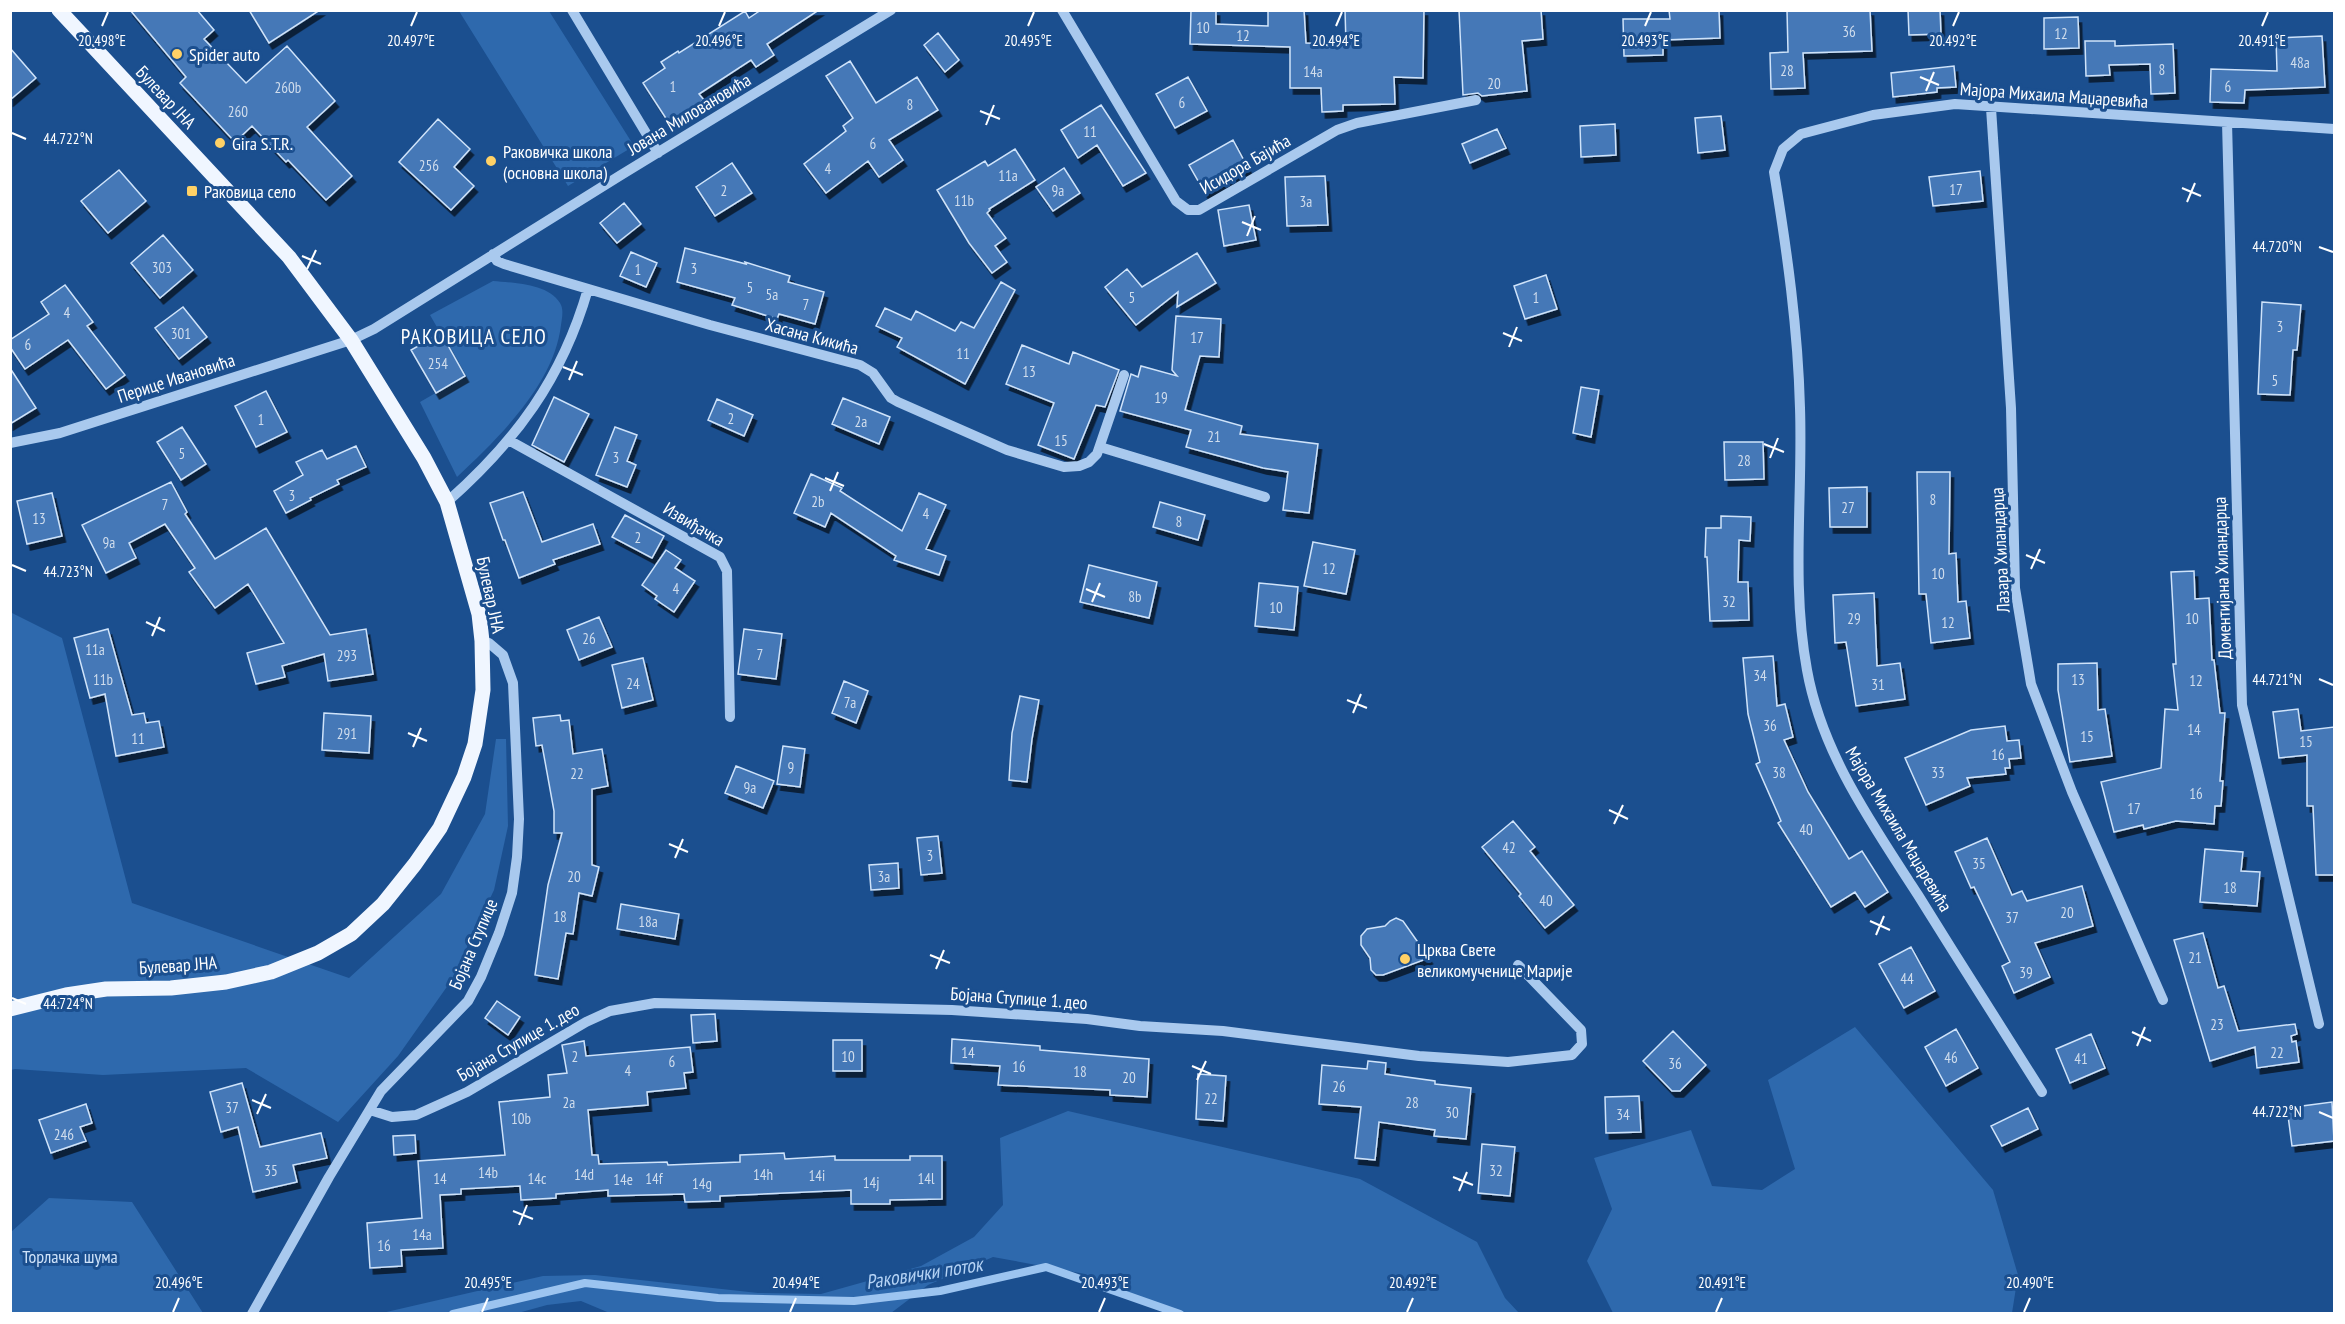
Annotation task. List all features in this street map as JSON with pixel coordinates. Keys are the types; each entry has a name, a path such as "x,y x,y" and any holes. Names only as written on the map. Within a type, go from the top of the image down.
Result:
{"main road":[{"name":"Булевар ЈНА","path":"10,1009 66,995 106,989 171,988 226,982 271,972 318,953 351,934 382,904 415,864 440,828 464,777 475,744 483,690 482,641 473,588 447,502 424,458 351,340 289,257 59,10"}],"street":[{"path":"572,10 658,153"},
{"name":"Јована Миловановића","path":"351,340 374,330 492,254 891,10"},
{"name":"Исидора Бајића","path":"1062,10 1176,201 1188,210 1199,210 1337,130 1366,121 1476,100"},
{"name":"Мајора Михаила Маџаревића","path":"2042,1092 1872,824 1843,774 1823,728 1807,672 1800,619 1800,410 1796,319 1774,172 1783,149 1801,134 1829,125 1873,116 1955,104 2334,129"},
{"name":"Лазара Хиландарца","path":"1991,108 2011,408 2015,588 2031,684 2072,792 2163,1000"},
{"name":"Доментијана Хиландарца","path":"2227,122 2242,705 2319,1024"},
{"name":"Хасана Кикића","path":"492,254 497,261 504,264 710,325 860,365 873,373 891,398 1007,450 1064,467 1079,466 1089,462 1100,447"},
{"path":"447,502 482,471 510,441 551,382 578,324 588,289"},
{"name":"Перице Ивановића","path":"10,442 60,434 351,340"},
{"path":"1124,375 1100,447 1265,496"},
{"name":"Извиђачка","path":"510,441 720,557 727,571 730,717"},
{"name":"Бојана Ступице","path":"252,1314 370,1110 394,1076 468,1001 499,933 512,893 517,857 519,819 513,683 503,655 489,643 482,641"},
{"name":"Бојана Ступице 1. део","path":"370,1110 392,1118 416,1115 467,1092 586,1022 610,1011 655,1003 952,1010 1087,1019 1140,1026 1222,1031 1419,1056 1508,1062 1572,1055 1582,1044 1581,1030 1518,965"}],"green space":[{"path":"459,11 549,11 634,146 568,186"},
{"path":"493,281 529,285 547,291 561,305 561,325 548,369 536,389 506,428 457,477 420,402 465,376 430,315"},
{"path":"10,612 62,638 132,903 349,978 441,894 485,814 496,739 506,739 508,826 494,890 451,981 398,1056 338,1122 246,1068 103,1075 11,1070"},
{"path":"1855,1027 1993,1190 2018,1275 2012,1313 1613,1313 1587,1261 1612,1209 1594,1158 1691,1130 1712,1186 1762,1190 1795,1169 1768,1080"},
{"path":"1068,1111 1360,1179 1477,1242 1505,1298 1519,1313 1166,1313 1085,1274 993,1257 928,1285 891,1313 612,1314 581,1301 547,1305 518,1313 382,1313 543,1276 595,1275 758,1293 821,1294 921,1266 974,1237 1003,1205 1000,1138"},
{"name":"Торлачка шума","path":"49,1198 132,1202 203,1313 11,1313 11,1232"}],"building":[{"path":"130,10 197,10 214,30 204,39 246,83 287,46 335,101 307,127 352,176 326,200 252,126 235,142 180,83 186,77"},
{"path":"249,10 320,10 269,43"},
{"path":"761,10 819,10 767,44 774,55 756,67 751,60 699,94 704,100 669,123 643,83 665,68 661,62 678,51 679,53 745,11 749,18"},
{"path":"1191,10 1216,10 1216,24 1268,26 1268,10 1304,10 1306,43 1346,44 1345,10 1424,10 1423,78 1394,77 1395,104 1343,105 1343,111 1322,112 1321,88 1290,88 1290,47 1190,44"},
{"path":"1459,10 1541,10 1543,39 1522,41 1527,91 1482,96 1478,93 1463,95"},
{"path":"1669,10 1719,10 1720,38 1663,40 1663,55 1624,56 1623,19 1670,19"},
{"path":"1787,10 1870,10 1872,51 1803,53 1805,88 1771,89 1770,53 1788,52"},
{"path":"1908,10 1940,10 1941,34 1909,35"},
{"path":"2078,17 2079,48 2044,49 2044,18"},
{"path":"938,33 959,60 945,72 924,45"},
{"path":"2322,36 2325,87 2245,90 2244,103 2210,102 2211,69 2277,71 2276,38"},
{"path":"2085,41 2115,41 2115,46 2173,44 2175,93 2151,94 2150,64 2109,65 2110,75 2086,76"},
{"path":"10,48 36,78 10,100"},
{"path":"850,61 876,103 917,77 938,110 889,140 903,160 879,177 868,161 826,193 804,164 846,131 843,126 853,118 826,76"},
{"path":"1954,66 1956,87 1937,88 1937,92 1893,97 1891,73"},
{"path":"1188,77 1207,111 1175,128 1156,94"},
{"path":"1101,105 1146,173 1123,186 1097,145 1078,158 1061,130"},
{"path":"1721,116 1725,150 1698,153 1695,118"},
{"path":"438,119 470,149 454,167 474,186 451,210 399,162"},
{"path":"1615,124 1616,155 1581,157 1580,126"},
{"path":"1497,129 1506,148 1470,163 1462,144"},
{"path":"1233,140 1248,168 1205,193 1189,165"},
{"path":"1015,149 1035,180 989,209 987,213 1006,238 995,246 1007,262 992,273 969,243 937,190 985,161 988,166"},
{"path":"732,163 752,193 715,216 696,187"},
{"path":"1064,168 1080,193 1053,211 1036,187"},
{"path":"119,170 146,201 108,233 81,201"},
{"path":"1980,171 1983,201 1933,206 1929,177"},
{"path":"1325,176 1328,225 1287,226 1285,177"},
{"path":"624,203 641,224 617,243 600,223"},
{"path":"1249,205 1256,240 1224,246 1218,210"},
{"path":"163,235 193,270 160,298 131,263"},
{"path":"685,248 746,264 745,262 790,276 788,282 824,292 815,324 779,314 777,319 732,305 735,298 677,282"},
{"path":"631,252 657,263 646,287 620,276"},
{"path":"1197,253 1216,283 1177,307 1178,292 1136,325 1105,287 1127,269 1142,287"},
{"path":"1546,275 1557,309 1525,319 1514,286"},
{"path":"1001,282 1015,290 965,384 897,347 902,338 876,326 885,308 911,320 916,311 955,331 961,322 974,328"},
{"path":"65,285 93,322 87,326 125,375 106,389 68,340 25,369 10,347 10,340 49,314 41,302"},
{"path":"2262,302 2301,305 2297,350 2293,350 2290,395 2258,394"},
{"path":"183,307 207,337 179,359 155,328"},
{"path":"1176,316 1221,319 1219,357 1200,356 1185,410 1242,426 1240,434 1318,444 1309,513 1283,510 1288,472 1263,468 1186,447 1191,430 1120,411 1131,374 1138,377 1141,366 1177,376 1172,370"},
{"path":"441,333 465,376 436,393 411,350"},
{"path":"1022,345 1069,364 1073,352 1119,370 1105,407 1096,405 1074,459 1038,445 1054,403 1006,384"},
{"path":"10,368 36,408 10,424"},
{"path":"1581,387 1599,390 1591,437 1573,433"},
{"path":"266,391 287,432 256,447 235,406"},
{"path":"554,397 589,414 564,462 532,445"},
{"path":"843,398 890,417 879,444 832,424"},
{"path":"717,399 753,415 744,436 708,420"},
{"path":"182,427 206,464 181,480 157,442"},
{"path":"615,427 637,435 627,461 636,465 627,487 596,475"},
{"path":"1724,442 1763,442 1764,479 1725,480"},
{"path":"356,446 366,467 337,480 339,484 286,513 274,491 303,475 296,462 322,450 327,459"},
{"path":"1917,472 1950,472 1949,554 1956,553 1958,602 1966,601 1970,638 1931,643 1926,594 1919,594"},
{"path":"811,474 842,488 840,491 902,531 919,493 946,505 926,549 946,556 939,575 894,560 896,556 831,513 825,527 794,513"},
{"path":"171,482 187,512 185,514 215,559 266,528 330,635 366,629 373,674 328,681 324,654 282,666 285,677 256,684 247,653 284,643 248,584 215,608 189,572 195,568 165,524 129,543 136,558 106,573 82,525"},
{"path":"1867,487 1867,527 1830,527 1829,488"},
{"path":"523,492 542,542 593,524 600,544 553,560 555,564 519,578 490,503"},
{"path":"52,493 62,536 27,544 17,501"},
{"path":"1160,502 1205,515 1198,540 1153,527"},
{"path":"625,515 664,536 652,558 612,537"},
{"path":"1721,516 1751,517 1750,541 1739,540 1738,582 1748,582 1749,620 1710,621 1707,557 1705,557 1706,528 1721,528"},
{"path":"1313,542 1355,550 1346,594 1304,586"},
{"path":"666,550 681,560 675,568 695,581 674,612 655,599 657,596 642,585"},
{"path":"1089,565 1157,582 1149,618 1080,602"},
{"path":"2194,571 2195,599 2209,598 2212,660 2214,660 2220,713 2225,713 2220,781 2223,781 2221,806 2215,806 2214,824 2176,821 2144,829 2143,825 2114,832 2101,782 2161,768 2165,709 2178,710 2173,664 2176,664 2171,572"},
{"path":"1259,583 1298,587 1294,630 1255,626"},
{"path":"1874,593 1877,666 1900,663 1905,699 1856,706 1846,642 1835,643 1833,595"},
{"path":"599,617 612,647 579,660 567,630"},
{"path":"108,629 132,715 144,713 146,723 159,721 164,747 116,756 105,694 90,698 74,638"},
{"path":"744,629 782,634 776,679 738,674"},
{"path":"1773,656 1777,706 1785,704 1793,737 1784,740 1808,792 1849,859 1862,851 1888,892 1865,907 1855,892 1831,907 1778,823 1781,821 1756,764 1760,762 1748,714 1743,658"},
{"path":"643,658 653,700 622,708 612,665"},
{"path":"2097,663 2098,710 2105,709 2112,756 2070,762 2058,690 2058,664"},
{"path":"844,681 868,691 856,723 832,713"},
{"path":"1020,696 1039,700 1027,782 1009,780 1012,733"},
{"path":"2298,709 2301,731 2334,727 2334,875 2316,875 2313,806 2307,806 2307,755 2279,758 2273,712"},
{"path":"324,713 371,716 369,753 322,750"},
{"path":"560,715 561,721 569,720 573,754 602,749 608,786 592,789 592,865 599,867 592,896 579,893 573,934 566,933 558,979 535,975 548,885 562,833 554,833 554,811 542,745 536,746 533,718"},
{"path":"2005,726 2007,741 2019,740 2021,758 2009,759 2010,768 2005,768 2006,774 1967,778 1970,786 1926,805 1905,758 1971,730"},
{"path":"783,746 805,749 800,787 777,784"},
{"path":"736,766 774,781 763,808 725,793"},
{"path":"1513,821 1535,847 1530,851 1574,905 1545,928 1519,896 1521,894 1482,847"},
{"path":"938,836 942,873 921,875 917,838"},
{"path":"1987,838 2012,895 2022,891 2027,901 2082,886 2093,926 2035,943 2050,977 2014,993 2002,966 2010,962 1955,852"},
{"path":"2205,849 2243,852 2241,871 2260,872 2257,906 2200,902"},
{"path":"898,863 899,888 871,890 869,865"},
{"path":"621,904 679,914 675,939 617,929"},
{"name":"Црква Свете великомученице Марије","path":"1396,918 1403,921 1429,958 1383,975 1376,975 1371,970 1370,958 1361,945 1361,936 1367,929 1385,926"},
{"path":"2203,933 2218,988 2224,986 2238,1031 2295,1024 2297,1034 2291,1036 2292,1042 2296,1041 2299,1062 2257,1068 2255,1047 2210,1061 2174,940"},
{"path":"1911,947 1935,991 1904,1008 1879,964"},
{"path":"497,1001 520,1017 508,1035 485,1018"},
{"path":"715,1014 717,1041 693,1043 691,1015"},
{"path":"1956,1029 1978,1068 1946,1086 1925,1047"},
{"path":"1673,1031 1706,1065 1680,1091 1672,1091 1643,1061"},
{"path":"2091,1034 2105,1068 2070,1083 2056,1049"},
{"path":"952,1039 1040,1046 1040,1050 1149,1059 1147,1097 1110,1095 1110,1090 998,1085 1000,1066 951,1063"},
{"path":"833,1040 862,1040 862,1071 833,1071"},
{"path":"584,1041 586,1056 690,1047 693,1072 684,1073 686,1088 647,1092 648,1105 588,1110 592,1155 598,1155 599,1164 667,1162 668,1165 740,1162 740,1155 784,1153 785,1159 835,1156 835,1160 910,1160 910,1156 942,1156 942,1199 890,1200 890,1204 851,1204 851,1190 720,1196 720,1201 685,1202 684,1194 608,1196 608,1190 556,1194 556,1198 521,1200 520,1186 461,1189 461,1194 440,1195 443,1248 401,1250 402,1266 370,1268 367,1223 422,1218 418,1161 505,1155 499,1102 550,1097 548,1075 567,1073 562,1045"},
{"path":"1368,1061 1386,1063 1385,1074 1435,1081 1435,1084 1471,1088 1466,1139 1434,1136 1435,1130 1379,1122 1375,1160 1355,1158 1361,1107 1319,1104 1322,1065 1367,1069"},
{"path":"1198,1074 1226,1076 1223,1121 1196,1119"},
{"path":"242,1083 260,1147 321,1133 327,1158 293,1165 297,1182 253,1192 238,1127 221,1132 210,1092"},
{"path":"1639,1096 1641,1132 1606,1133 1605,1097"},
{"path":"2332,1102 2334,1141 2292,1146 2287,1108"},
{"path":"86,1104 92,1123 80,1127 86,1141 51,1153 39,1120"},
{"path":"2028,1108 2038,1129 2002,1146 1991,1126"},
{"path":"415,1135 416,1153 394,1155 393,1136"},
{"path":"1482,1144 1515,1147 1510,1196 1478,1193"}],"waterway":[{"name":"Раковички поток","path":"453,1314 585,1283 718,1298 854,1301 940,1291 1046,1267 1180,1314"}],"place":[{"name":"Spider auto","path":"177,54"},
{"name":"Gira S.T.R.","path":"220,143"},
{"name":"Раковичка школа (основна школа)","path":"491,161"},
{"name":"Раковица село","path":"192,191"},
{"name":"Црква Свете великомученице Марије","path":"1405,959"}],"district":[{"name":"РАКОВИЦА СЕЛО","path":"474,336"}]}
